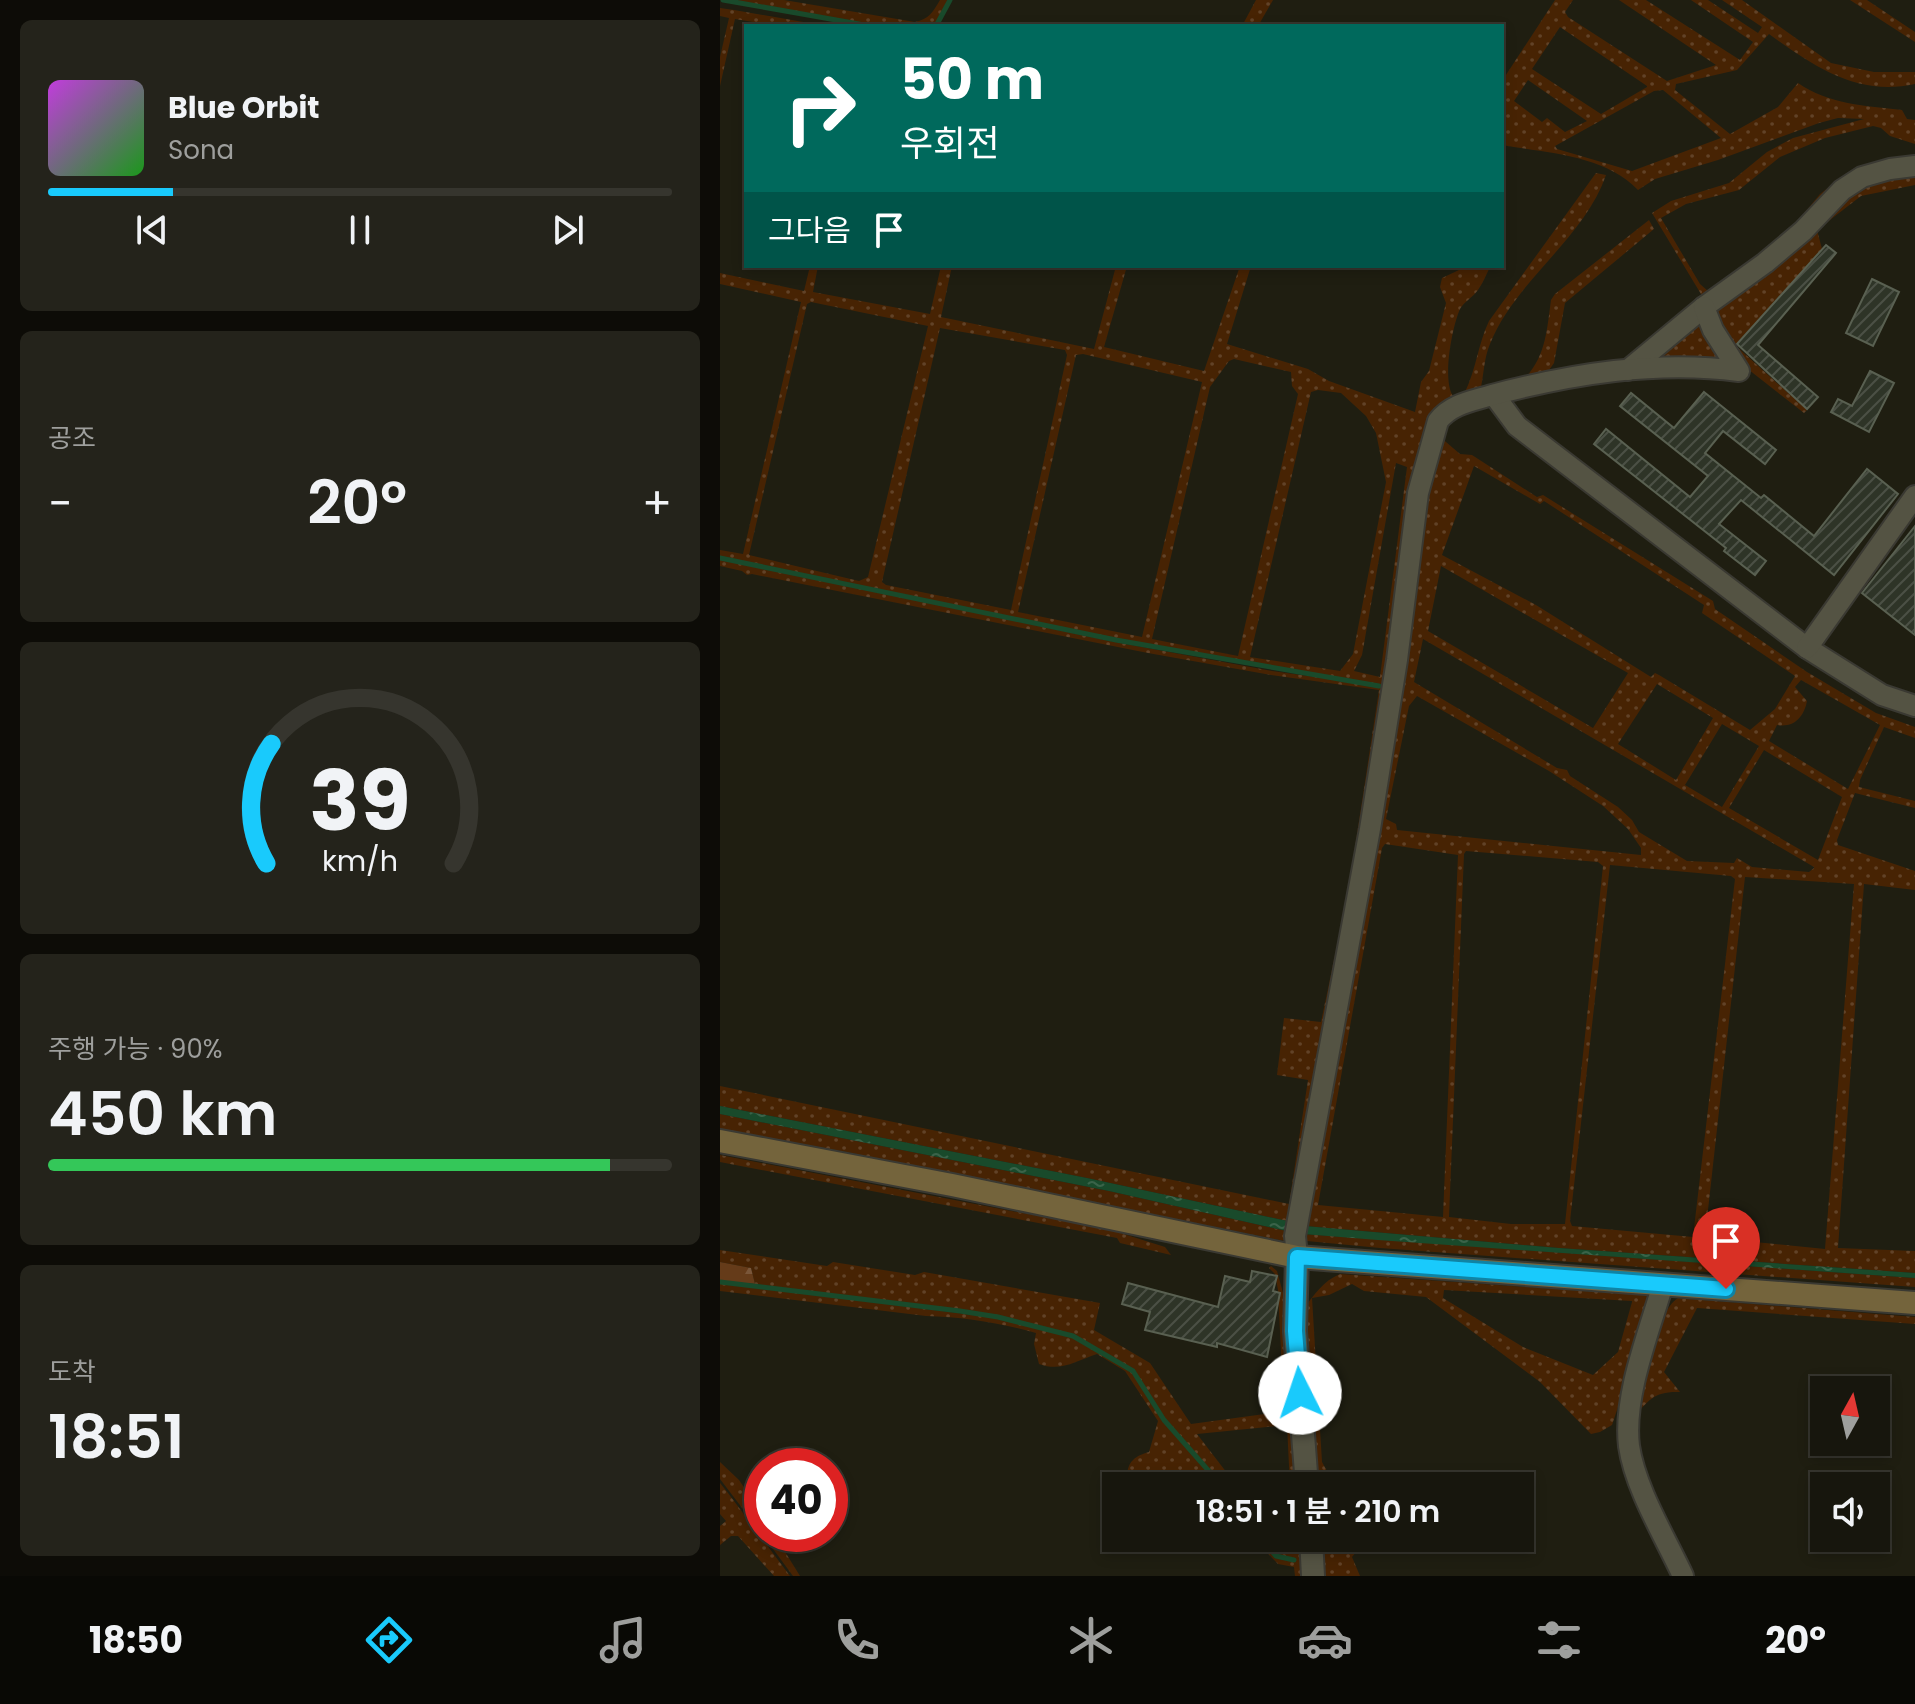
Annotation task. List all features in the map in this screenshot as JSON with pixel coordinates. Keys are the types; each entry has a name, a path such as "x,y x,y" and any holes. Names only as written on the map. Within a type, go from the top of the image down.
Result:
{"main road":[{"path":"720,1141 952,1185 1297,1257 1915,1303"}],"street":[{"path":"1628,370 1793,239 1842,190 1862,177 1915,166"},
{"path":"1306,1472 1295,1331 1295,1236 1386,735 1423,466 1438,421 1444,413 1463,403 1591,373 1678,367 1739,371 1713,330 1704,307"},
{"path":"1494,395 1517,426 1807,648 1882,695 1915,706"},
{"path":"1807,648 1915,496"},
{"path":"1663,1284 1629,1412 1629,1445 1637,1475 1683,1576"},
{"path":"1312,1552 1313,1576"}],"shaded area":[{"path":"733,0 784,0 915,22 930,14 940,0 949,0 936,24 870,24"},
{"path":"1256,0 1273,0 1259,24 1243,24"},
{"path":"1555,0 1573,0 1565,12 1568,17 1667,81 1716,65 1619,0 1646,0 1740,60 1753,42 1691,0 1708,0 1758,33 1762,27 1722,0 1742,0 1831,63 1874,72 1915,72 1915,84 1894,87 1855,82 1802,57 1769,34 1737,70 1676,84 1675,90 1730,134 1778,107 1798,83 1835,100 1902,110 1907,119 1915,120 1915,144 1890,136 1873,126 1825,138 1780,157 1739,190 1686,204 1661,218 1700,284 1709,292 1793,227 1820,194 1845,175 1894,157 1908,157 1882,167 1704,299 1652,213 1671,201 1729,183 1767,152 1793,138 1864,119 1838,118 1819,123 1655,179 1638,190 1609,169 1556,154 1504,145 1504,78","holes":["1560,27 1647,86 1601,114 1532,69","1528,80 1587,121 1565,132 1547,118 1542,122 1514,101","1663,90 1721,138 1632,171 1555,146 1654,91"]},
{"path":"1850,0 1867,0 1915,32 1915,42"},
{"path":"720,8 814,24 765,24 735,19 720,86 720,57 729,18 720,16"},
{"path":"1908,172 1915,177 1915,185 1861,196 1817,230 1822,249 1735,345 1807,410 1804,413 1744,366 1712,310 1862,184"},
{"path":"1596,173 1606,175 1596,198 1501,322 1488,349 1481,387 1465,392 1489,321"},
{"path":"1649,220 1654,229 1565,303 1554,363 1547,373 1527,376 1542,350 1551,300 1555,294"},
{"path":"810,268 818,268 813,292 930,314 941,268 952,268 941,317 1094,349 1115,268 1126,268 1104,347 1204,371 1239,268 1250,268 1227,344 1308,369 1329,381 1415,412 1421,382 1429,371 1446,303 1440,287 1442,278 1460,268 1489,268 1478,290 1460,309 1451,340 1448,378 1453,396 1441,404 1385,687 1292,1222 720,1106 720,1086 1289,1204 1308,1080 1277,1075 1284,1018 1321,1022 1348,893 1379,690 1148,653 747,575 720,566 720,559 1115,642 1272,671 1381,686 1116,639 720,556 720,550 743,554 801,302 720,284 720,273 804,291","holes":["811,302 928,326 868,577 859,581 749,555 807,304","940,328 1065,350 1067,355 1011,610 882,582","1083,354 1202,382 1142,637 1018,612 1076,355","1234,359 1291,372 1292,386 1298,394 1238,656 1152,639 1210,387 1229,361","1311,392 1341,393 1366,416 1376,433 1386,482 1353,654 1340,671 1250,657","1396,463 1407,467 1380,677 1354,671 1362,655"]},
{"path":"1702,321 1731,366 1641,363"},
{"path":"1439,436 1460,454 1472,455 1537,497 1543,495 1713,601 1715,609 1807,672 1876,713 1915,727 1915,738 1884,727 1859,787 1915,801 1915,808 1855,793 1837,840 1838,845 1915,871 1915,890 1864,884 1838,1248 1915,1251 1915,1273 1559,1248 1305,1226","holes":["1474,466 1540,504 1544,501 1704,605 1702,613 1795,676 1775,709 1750,730 1659,675 1655,673 1651,677 1536,605 1442,555","1441,566 1628,673 1593,728 1428,631","1423,639 1814,868 1809,872 1752,867 1737,858 1734,863 1687,861 1639,832 1618,807 1570,776 1567,770 1557,768 1414,682","1801,680 1880,725 1848,789 1769,741 1777,725 1793,723 1807,701 1795,687","1657,684 1713,718 1676,780 1618,744","1417,696 1549,771 1603,806 1628,829 1641,848 1641,855 1397,830 1396,824 1386,819 1409,706","1722,724 1759,746 1722,807 1685,785","1764,750 1842,797 1818,860 1729,808","1385,844 1458,855 1443,1217 1318,1205","1466,851 1598,862 1603,866 1565,1224 1511,1224 1449,1217","1610,865 1731,876 1735,879 1693,1237 1572,1226 1570,1221","1745,877 1854,884 1825,1249 1705,1237"]},
{"path":"720,1114 1109,1191 1291,1232 1286,1241 1274,1239 720,1129"},
{"path":"720,1155 1111,1230 1165,1247 1171,1255 1120,1243 1117,1238 720,1162"},
{"path":"1303,1234 1915,1278 1915,1287 1380,1248 1307,1241 1303,1239"},
{"path":"720,1250 827,1266 833,1262 915,1275 924,1272 1100,1303 1094,1330 1150,1363 1191,1424 1286,1411 1278,1290 1275,1274 1269,1268 1271,1266 1277,1271 1285,1300 1295,1472 1289,1472 1287,1425 1197,1434 1226,1472 1212,1472 1165,1419 1134,1370 1074,1335 998,1315 755,1284 751,1268 720,1262"},
{"path":"1340,1274 1655,1296 1612,1425 1591,1434 1540,1382 1426,1297 1364,1291 1352,1284 1329,1295 1312,1298","holes":["1444,1290 1632,1301 1618,1352 1593,1375 1523,1347 1443,1298"]},
{"path":"720,1283 997,1318 1073,1337 1132,1372 1163,1420 1208,1472 1128,1472 1133,1460 1149,1452 1158,1421 1125,1371 1097,1354 1068,1365 1047,1366 1039,1364 1034,1344 1036,1333 1022,1329 968,1319 720,1291"},
{"path":"1312,1298 1322,1462 1327,1472 1312,1472 1304,1308"},
{"path":"1678,1298 1915,1317 1915,1324 1697,1308 1664,1372 1680,1392 1664,1393 1653,1398 1633,1418 1656,1335 1670,1306"},
{"path":"720,1462 744,1487 744,1510 720,1479"},
{"path":"720,1483 744,1515 744,1543 738,1536 731,1536 720,1545 720,1526 726,1521 720,1514"},
{"path":"752,1552 772,1552 790,1576 774,1576"},
{"path":"775,1552 785,1552 800,1576 793,1576"},
{"path":"1266,1552 1294,1561 1294,1558 1274,1552 1300,1552 1301,1576 1295,1576 1294,1567 1278,1564"},
{"path":"1317,1552 1356,1552 1352,1557 1360,1576 1319,1576"}],"green space":[{"path":"720,1262 751,1268 755,1284 720,1281"}],"water":[{"path":"720,1106 1292,1222 1291,1232 1109,1191 720,1114"},
{"path":"1305,1226 1559,1248 1915,1273 1915,1278 1303,1234"}],"building":[{"path":"1826,245 1836,253 1758,345 1818,397 1807,409 1737,344"},
{"path":"1872,279 1899,292 1873,346 1846,333"},
{"path":"1870,371 1894,383 1869,432 1831,412 1838,399 1852,406"},
{"path":"1704,392 1776,450 1765,464 1723,431 1705,453 1814,536 1867,469 1898,494 1834,575 1741,500 1719,524 1766,561 1755,575 1724,551 1726,548 1594,444 1606,429 1690,497 1708,476 1620,406 1631,393 1674,428"},
{"path":"1915,526 1915,635 1862,593"},
{"path":"1252,1271 1277,1276 1273,1291 1280,1293 1267,1357 1217,1343 1217,1347 1145,1330 1150,1312 1122,1304 1128,1283 1218,1307 1225,1276 1250,1282"}],"waterway":[{"path":"723,0 859,24"},
{"path":"937,24 950,0"},
{"path":"720,558 1116,640 1379,686"},
{"path":"720,1282 960,1311 1073,1336 1133,1371 1164,1420 1210,1472"},
{"path":"1272,1552 1276,1556 1294,1560"}],"route":[{"path":"1300,1393 1295,1331 1297,1257 1726,1289"}]}
